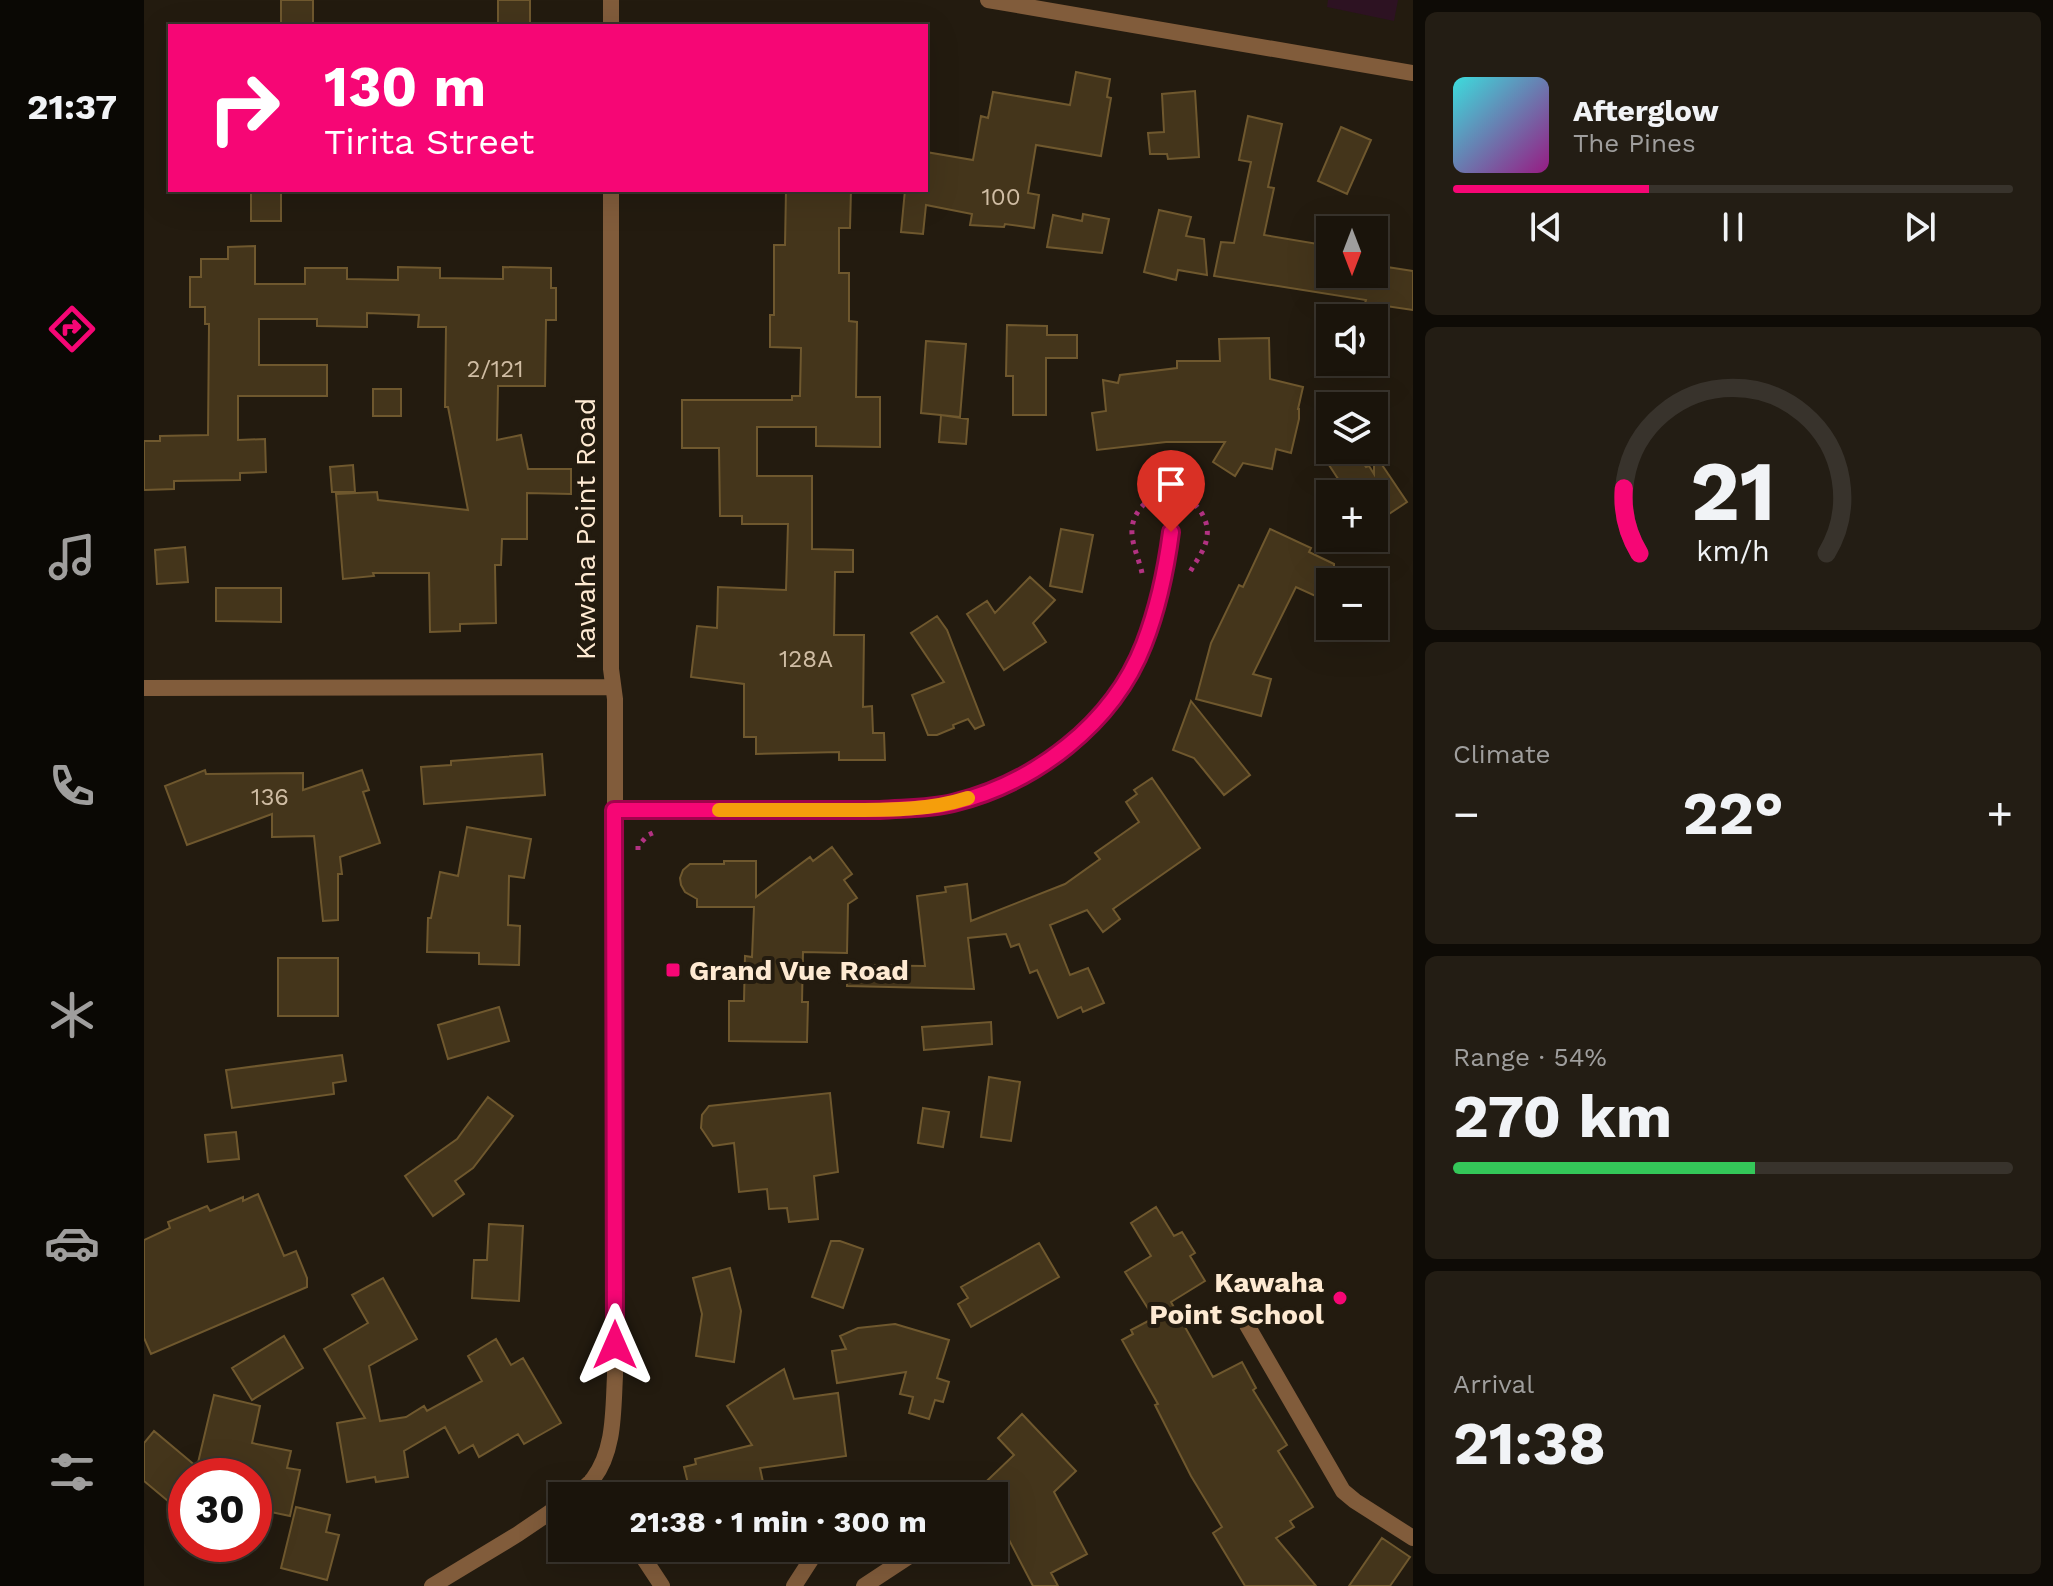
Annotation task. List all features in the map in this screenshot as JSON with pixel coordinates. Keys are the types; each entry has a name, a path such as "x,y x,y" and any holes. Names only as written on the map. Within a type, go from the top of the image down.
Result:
{"street":[{"path":"611,0 611,24"},
{"path":"988,0 1413,73"},
{"name":"Kawaha Point Road","path":"144,688 613,687 611,192"},
{"path":"614,810 923,808 992,791 1021,777 1075,740 1118,692 1143,647 1153,618 1171,532"},
{"path":"590,1482 605,1456 611,1434 615,1376 613,687"},
{"path":"1247,1325 1343,1491 1413,1538"},
{"path":"432,1586 548,1514"},
{"path":"646,1562 662,1586"},
{"path":"794,1586 809,1562"},
{"path":"864,1586 900,1562"}],"path":[{"path":"1143,579 1132,531 1134,518 1142,505 1156,496 1175,493 1191,501 1203,516 1208,532 1206,545 1183,584"},
{"path":"638,859 638,846 648,835 666,829"}],"shaded area":[{"path":"1328,0 1398,0 1394,21 1327,7"}],"building":[{"path":"281,0 313,0 313,24 281,24"},
{"path":"498,0 530,0 530,23 498,23"},
{"path":"1076,72 1110,79 1107,97 1111,98 1101,156 1036,145 1028,193 1039,195 1034,228 1005,224 1004,227 970,225 972,214 926,205 923,234 901,232 905,192 928,192 928,152 973,160 981,116 988,118 993,92 1070,105"},
{"path":"1195,91 1199,157 1168,159 1167,154 1150,154 1148,133 1164,132 1162,94"},
{"path":"1248,116 1282,124 1268,187 1274,188 1264,235 1316,244 1316,288 1388,288 1388,267 1413,271 1413,310 1214,276 1221,242 1234,243 1251,162 1239,160"},
{"path":"1341,127 1371,140 1347,194 1318,181"},
{"path":"251,192 281,192 281,221 251,221"},
{"path":"786,192 851,192 850,228 839,228 839,273 849,273 849,321 857,322 856,397 880,397 880,447 816,446 816,427 757,427 757,476 812,476 812,549 853,550 853,572 835,572 834,635 864,635 863,707 872,706 873,733 884,733 885,760 839,760 839,752 756,754 756,737 744,737 744,684 691,677 697,626 717,628 718,587 786,590 788,524 742,524 742,516 720,516 719,448 682,448 682,400 792,400 792,396 800,396 801,348 770,347 770,315 774,315 774,245 785,245"},
{"path":"1159,210 1191,217 1186,236 1204,239 1207,275 1178,270 1176,280 1144,272"},
{"path":"1083,214 1109,219 1102,253 1047,247 1053,215 1082,221"},
{"path":"255,246 255,284 305,284 305,268 347,268 347,279 398,280 398,267 440,268 440,278 503,279 503,267 551,268 551,288 556,288 556,320 546,320 545,386 498,386 497,440 521,435 528,469 571,469 571,494 527,493 527,539 502,539 501,565 495,565 496,623 460,624 460,631 430,632 429,573 373,573 374,576 343,579 336,494 377,492 378,500 468,510 448,407 445,407 446,327 418,327 419,315 367,313 367,327 317,326 317,319 259,319 259,365 327,365 327,396 238,396 238,440 265,439 266,472 240,473 240,480 174,481 174,489 144,490 144,441 160,441 160,436 208,435 209,324 205,324 205,307 190,307 190,277 201,277 201,259 228,259 228,247"},
{"path":"1007,325 1047,326 1047,335 1077,335 1077,358 1046,358 1046,415 1013,415 1013,376 1006,376"},
{"path":"1269,338 1270,379 1303,387 1291,453 1276,449 1272,469 1243,463 1235,476 1213,462 1225,442 1166,442 1097,450 1092,413 1106,411 1103,380 1118,383 1120,375 1177,368 1177,361 1220,361 1219,339"},
{"path":"926,341 966,344 960,417 921,413"},
{"path":"373,389 401,389 401,416 373,416"},
{"path":"941,415 968,419 966,444 939,442"},
{"path":"1364,464 1374,474 1374,464 1381,464 1407,502 1388,515 1388,480 1339,480 1329,465"},
{"path":"353,465 355,492 332,492 330,467"},
{"path":"1061,529 1093,535 1082,592 1050,586"},
{"path":"1270,529 1311,548 1309,552 1334,564 1334,568 1316,568 1316,596 1296,587 1253,674 1271,679 1261,716 1196,699 1211,643 1239,585 1243,587"},
{"path":"185,547 188,582 157,584 155,550"},
{"path":"1030,577 1055,600 1033,623 1046,642 1004,670 967,614 987,601 995,613"},
{"path":"216,588 281,588 281,622 216,621"},
{"path":"937,616 947,630 984,725 975,729 968,719 937,735 928,735 912,695 944,682 911,633"},
{"path":"1191,701 1250,775 1224,795 1194,758 1173,750"},
{"path":"542,754 545,795 424,804 421,767 451,765 451,761"},
{"path":"205,770 206,774 303,773 303,790 362,770 369,790 363,792 380,843 340,857 342,874 338,874 338,920 323,921 314,836 272,837 272,814 187,845 165,786"},
{"path":"1152,778 1200,848 1113,909 1120,919 1103,932 1087,910 1050,925 1070,975 1088,968 1104,1003 1083,1012 1081,1007 1058,1018 1037,970 1030,973 1019,944 1011,947 1006,934 968,938 974,989 847,986 848,965 925,966 917,896 946,892 945,887 967,884 971,921 1065,884 1100,859 1095,853 1139,822 1126,802 1137,794 1134,790"},
{"path":"467,827 531,839 524,878 509,876 508,925 520,926 519,965 479,964 479,953 427,952 428,918 431,918 440,872 458,876"},
{"path":"832,847 852,874 844,880 857,898 848,904 847,953 803,952 802,1002 808,1002 807,1042 729,1041 729,1001 744,1001 745,956 752,957 754,907 697,907 697,899 685,892 681,885 683,870 690,864 756,861 756,897 810,857 813,861"},
{"path":"278,958 338,958 338,1016 278,1016"},
{"path":"499,1007 509,1041 448,1059 438,1025"},
{"path":"991,1022 992,1044 924,1050 922,1027"},
{"path":"342,1055 346,1081 333,1083 334,1094 232,1108 226,1070"},
{"path":"989,1077 1020,1082 1011,1141 981,1137"},
{"path":"830,1093 838,1172 814,1176 818,1219 789,1222 787,1208 769,1209 767,1189 739,1192 734,1143 713,1146 701,1128 702,1115 709,1106"},
{"path":"488,1097 513,1116 473,1168 455,1181 464,1194 433,1216 405,1176 457,1139"},
{"path":"923,1108 949,1112 943,1147 918,1143"},
{"path":"236,1132 239,1159 208,1162 205,1135"},
{"path":"258,1194 284,1256 296,1251 307,1278 307,1287 151,1354 144,1338 144,1240 170,1228 168,1222 207,1206 210,1211"},
{"path":"1156,1207 1174,1236 1182,1232 1195,1253 1190,1256 1205,1281 1171,1302 1213,1377 1242,1362 1256,1388 1253,1390 1287,1445 1278,1451 1313,1507 1290,1521 1294,1527 1276,1538 1316,1586 1245,1586 1213,1533 1222,1527 1191,1476 1155,1405 1158,1404 1122,1340 1133,1334 1131,1330 1154,1318 1125,1272 1151,1256 1131,1223"},
{"path":"489,1224 523,1226 519,1301 472,1298 474,1260 487,1260"},
{"path":"831,1241 863,1249 843,1308 812,1297"},
{"path":"1039,1243 1059,1277 971,1327 958,1304 968,1298 961,1287"},
{"path":"730,1268 741,1311 734,1362 696,1356 702,1314 693,1278"},
{"path":"383,1278 417,1339 369,1366 380,1421 406,1417 424,1406 427,1411 482,1381 468,1356 496,1339 511,1365 523,1358 561,1423 524,1444 518,1434 479,1457 473,1445 459,1453 445,1427 404,1451 408,1477 376,1482 375,1477 347,1482 337,1423 365,1418 324,1349 368,1323 352,1295"},
{"path":"895,1324 949,1340 937,1378 949,1382 943,1402 935,1400 929,1419 909,1413 913,1397 900,1394 906,1372 837,1383 832,1351 846,1349 840,1336 858,1328"},
{"path":"284,1336 303,1368 252,1400 232,1368"},
{"path":"784,1369 794,1399 838,1393 846,1456 760,1468 763,1482 688,1482 684,1467 696,1464 695,1459 752,1445 727,1406"},
{"path":"214,1395 260,1406 252,1443 291,1451 287,1468 300,1470 290,1516 272,1512 272,1458 199,1458"},
{"path":"1022,1414 1076,1471 1054,1492 1087,1554 1051,1573 1058,1586 1033,1586 1008,1538 1008,1482 986,1482 1014,1455 998,1438"},
{"path":"154,1431 186,1458 168,1458 168,1501 144,1481 144,1443"},
{"path":"296,1507 330,1515 326,1532 339,1535 327,1580 281,1568"},
{"path":"1382,1538 1410,1557 1390,1586 1349,1586"}],"slow traffic":[{"path":"719,810 923,808 968,798"}],"place":[{"name":"Grand Vue Road","path":"673,970"},
{"name":"Kawaha Point School","path":"1340,1298"}],"route":[{"path":"615,1345 614,810 923,808 992,791 1021,777 1075,740 1118,692 1143,647 1153,618 1171,532"}]}
